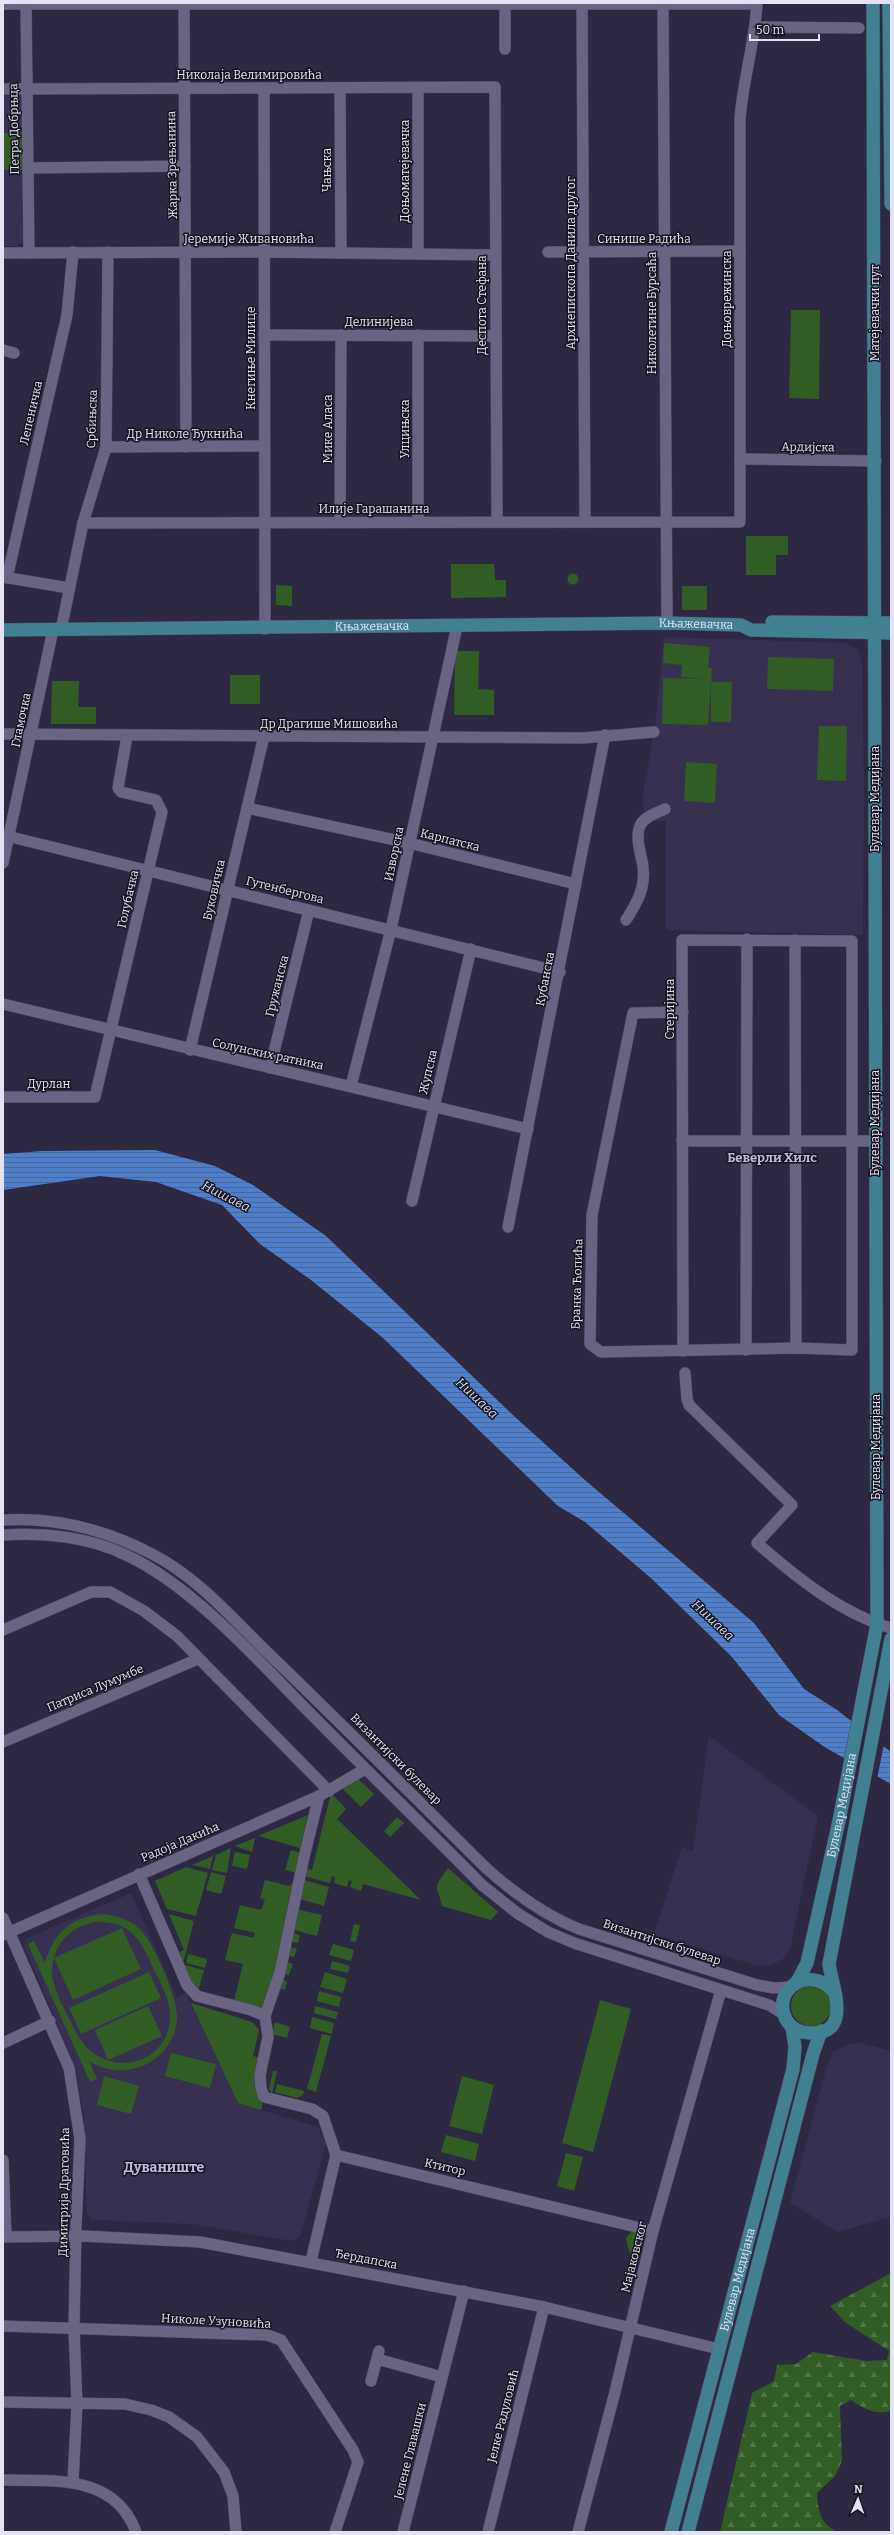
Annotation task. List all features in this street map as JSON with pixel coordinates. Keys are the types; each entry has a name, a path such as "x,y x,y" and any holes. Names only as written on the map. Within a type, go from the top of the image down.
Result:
{"main road":[{"name":"Матејевачки пут","path":"873,3 876,461 875,628"},
{"path":"889,3 891,204"},
{"name":"Књажевачка","path":"3,630 265,629 668,623 741,625 751,621 875,628 891,634"},
{"name":"Књажевачка","path":"875,628 891,623"},
{"name":"Булевар Медијана","path":"671,2532 793,2069 795,2047 792,2027 785,2015 784,2000 807,1963 839,1821 877,1624 875,628"},
{"name":"Булевар Медијана","path":"688,2532 813,2054 822,2031 830,2026 837,2015 838,2003 834,1992 829,1964 855,1834 880,1690 891,1639"},
{"path":"794,1985 813,1979 821,1981 834,1992"},
{"path":"792,2027 806,2033 822,2031"}],"street":[{"path":"505,3 505,49"},
{"name":"Архиепископа Данила другог","path":"582,3 585,252 585,522"},
{"path":"3,4 757,3"},
{"name":"Доњоврежинска","path":"665,523 740,522 740,119 742,88 755,27 757,3"},
{"name":"Петра Добрњца","path":"26,4 29,253"},
{"name":"Жарка Зрењанина","path":"184,4 187,252 186,447"},
{"name":"Николетине Бурсаћа","path":"663,4 665,523 668,623"},
{"path":"755,27 859,28"},
{"name":"Николаја Велимировића","path":"3,89 495,87"},
{"name":"Деспота Стефана","path":"495,87 497,522"},
{"name":"Кнегиње Милице","path":"264,88 263,252 265,629"},
{"name":"Чањска","path":"340,88 341,253"},
{"name":"Доњоматејевачка","path":"418,88 418,254"},
{"path":"28,168 185,166"},
{"name":"Синише Радића","path":"548,252 740,251"},
{"name":"Јеремије Живановића","path":"3,252 263,252 495,255"},
{"name":"Лепеничка","path":"5,578 67,315 73,252"},
{"name":"Србињска","path":"57,630 69,588 83,523 106,447 108,252"},
{"name":"Делинијева","path":"264,335 495,336"},
{"name":"Мике Аласа","path":"340,522 341,335"},
{"name":"Улцињска","path":"418,335 418,522"},
{"name":"Др Николе Ђукнића","path":"106,447 264,446"},
{"name":"Ардијска","path":"740,459 876,461"},
{"name":"Илије Гарашанина","path":"83,523 665,523"},
{"path":"5,578 69,588"},
{"name":"Изворска","path":"351,1086 391,930 457,626"},
{"name":"Гламочка","path":"3,863 6,836 57,630"},
{"name":"Др Драгише Мишовића","path":"3,734 583,738 654,732"},
{"name":"Кубанска","path":"508,1227 560,972 605,735"},
{"name":"Голубачка","path":"95,1097 162,812 161,806 156,800 121,792 118,788 127,736"},
{"name":"Буковичка","path":"190,1050 264,736"},
{"name":"Карпатска","path":"248,808 409,843 576,884"},
{"path":"626,920 641,896 643,867 639,845 639,826 644,820 665,809"},
{"name":"Гутенбергова","path":"6,836 228,889 560,972"},
{"name":"Гружанска","path":"270,1068 309,910"},
{"path":"746,1350 747,939"},
{"name":"Стеријина","path":"683,1351 682,1141 684,1012 682,940 747,939 852,941"},
{"path":"795,940 796,1348"},
{"name":"Булевар Медијана","path":"852,941 852,1350"},
{"name":"Жупска","path":"412,1201 433,1106 471,949"},
{"name":"Солунских ратника","path":"3,1004 190,1050 351,1086 528,1129"},
{"name":"Бранка Ћопића","path":"684,1012 633,1013 592,1215 588,1340 592,1347 601,1352 796,1348 852,1350"},
{"name":"Дурлан","path":"3,1097 95,1097"},
{"path":"682,1141 875,1141"},
{"path":"685,1372 686,1399 689,1405 792,1505 756,1543 795,1576 838,1604 877,1624 891,1628"},
{"path":"3,1514 22,1519"},
{"name":"Византијски булевар","path":"3,1520 22,1519 96,1529 156,1556 179,1572 201,1589 262,1647 486,1868 508,1887 554,1919 580,1929 756,1985 774,1988 794,1985"},
{"path":"3,1535 57,1536 92,1542 126,1555 170,1580 264,1666 482,1885 500,1900 534,1924 574,1943 769,2005 785,2015"},
{"path":"3,1630 92,1592 110,1592 144,1611 177,1636 324,1794 304,1857 280,1972 265,2016 268,2035 260,2075 262,2093 264,2097 312,2109 323,2116 336,2155 311,2261"},
{"name":"Патриса Лумумбе","path":"3,1742 198,1659"},
{"name":"Радоја Дакића","path":"6,1934 139,1874 324,1794 365,1768"},
{"path":"139,1874 187,1985 195,1995 265,2016"},
{"name":"Димитрија Драговића","path":"3,1918 6,1934 50,2021 69,2068 78,2118 80,2139 74,2329 77,2404 74,2482"},
{"name":"Мајаковског","path":"578,2532 653,2230 721,1990"},
{"path":"3,2042 50,2021"},
{"name":"Ктитор","path":"336,2155 653,2230"},
{"path":"3,2160 4,2237"},
{"name":"Ђердапска","path":"4,2237 76,2236 162,2238 200,2242 311,2261 544,2307 630,2326 719,2349"},
{"name":"Јелене Главашки","path":"403,2532 464,2291"},
{"name":"Јелке Радуловић","path":"488,2532 544,2307"},
{"name":"Николе Узуновића","path":"3,2326 267,2335 281,2340 353,2450 358,2462 335,2532"},
{"path":"371,2381 378,2355 442,2377"},
{"path":"3,2402 125,2404 151,2410 183,2425 197,2437 224,2472 233,2496 236,2532"},
{"path":"3,2480 74,2482 94,2488 116,2502 128,2515 136,2532"}],"shaded area":[{"path":"3,90 25,90 26,240 17,246 3,246"},
{"path":"664,637 845,643 858,649 862,662 864,788 863,935 666,930 666,821 647,821 642,801 655,726"},
{"path":"709,1736 818,1816 790,1949 783,1959 772,1964 758,1966 654,1934 682,1847 693,1851"},
{"path":"131,1893 177,1997 186,1993 238,2103 318,2127 326,2144 300,2237 293,2241 192,2224 92,2220 87,2215 84,2115 75,2066 24,1946 25,1939"},
{"path":"862,2043 891,2051 891,2217 837,2232 790,2202 827,2066 833,2052 849,2044"}],"green space":[{"path":"3,133 23,133 23,170 3,170"},
{"path":"791,310 820,310 819,399 789,398"},
{"path":"746,536 788,536 788,555 776,555 776,575 746,575"},
{"path":"451,564 494,564 495,580 506,580 506,597 451,598"},
{"path":"573,573 577,575 579,579 577,583 573,585 569,583 567,579 569,575"},
{"path":"276,585 292,586 292,606 276,605"},
{"path":"682,586 707,586 707,610 682,610"},
{"path":"664,643 710,647 708,667 712,668 708,725 662,724 663,678 705,679 681,677 682,665 663,663"},
{"path":"455,651 479,651 478,689 494,690 494,715 454,715"},
{"path":"768,657 834,659 833,691 767,689"},
{"path":"230,675 260,675 260,704 230,704"},
{"path":"52,681 79,681 78,707 96,707 96,724 51,724"},
{"path":"711,682 732,682 731,722 711,722"},
{"path":"819,726 847,726 846,781 817,780"},
{"path":"686,762 717,764 715,803 684,801"},
{"path":"354,1775 374,1794 361,1807 339,1785"},
{"path":"331,1793 346,1809 337,1819 421,1900 363,1884 361,1891 350,1887 352,1881 349,1880 347,1887 334,1883 335,1877 332,1876 330,1883 300,1875 301,1867 312,1870"},
{"path":"308,1815 300,1848 258,1836"},
{"path":"397,1817 404,1823 390,1837 384,1831"},
{"path":"255,1838 252,1852 235,1846"},
{"path":"231,1848 227,1873 212,1870 216,1855"},
{"path":"291,1850 301,1853 296,1873 285,1870"},
{"path":"235,1852 250,1855 247,1869 232,1866"},
{"path":"213,1856 210,1869 192,1865"},
{"path":"186,1867 208,1873 196,1916 167,1909 155,1881"},
{"path":"448,1868 498,1912 491,1920 442,1906 437,1886"},
{"path":"211,1872 226,1876 221,1894 206,1890"},
{"path":"300,1879 329,1887 324,1906 297,1898 295,1909 322,1915 317,1936 290,1929 290,1932 300,1935 298,1943 288,1941 287,1946 297,1949 294,1957 285,1955 283,1961 293,1964 289,1975 281,1973 282,1978 287,1982 285,1989 279,1990 269,2011 233,2005 243,1964 225,1960 232,1933 254,1938 255,1933 234,1928 240,1905 261,1910 265,1900 260,1898 265,1880 289,1886"},
{"path":"104,1914 119,1917 132,1923 140,1929 152,1946 170,1986 177,2010 177,2018 174,2033 167,2047 157,2057 145,2065 132,2069 118,2070 103,2068 89,2061 97,2079 90,2082 28,1944 34,1941 45,1963 53,1943 66,1928 73,1922 93,1915","holes":["95,1922 115,1924 130,1931 146,1952 168,2001 170,2015 167,2034 158,2048 146,2057 131,2062 115,2062 100,2057 86,2046 75,2030 54,1986 52,1967 56,1951 69,1934 81,1926"]},
{"path":"169,1914 194,1921 181,1971 174,1955 184,1950"},
{"path":"354,1924 360,1925 356,1942 350,1941"},
{"path":"122,1928 141,1969 73,2000 54,1958"},
{"path":"333,1944 354,1950 351,1961 329,1955"},
{"path":"188,1954 207,1959 205,1968 186,1963"},
{"path":"332,1961 350,1966 348,1973 330,1969"},
{"path":"185,1965 204,1970 197,1995 182,1974"},
{"path":"149,1972 161,1998 81,2034 69,2008"},
{"path":"325,1972 347,1979 343,1993 320,1987"},
{"path":"807,1986 815,1986 822,1989 828,1995 831,2006 828,2017 822,2023 815,2026 807,2026 800,2023 794,2017 791,2010 791,2002 794,1995 800,1989"},
{"path":"319,1991 341,1997 339,2007 317,2001"},
{"path":"600,2000 631,2009 593,2152 562,2143"},
{"path":"191,2003 252,2022 259,2030 253,2056 263,2059 264,2097 261,2110 238,2103"},
{"path":"148,2006 162,2036 108,2060 95,2030"},
{"path":"315,2006 338,2012 336,2019 314,2013"},
{"path":"312,2017 334,2023 332,2034 310,2028"},
{"path":"275,2022 290,2027 287,2038 272,2034"},
{"path":"322,2034 331,2036 316,2092 307,2089"},
{"path":"171,2053 216,2064 210,2088 165,2076"},
{"path":"273,2071 277,2071 272,2094 269,2089"},
{"path":"104,2076 139,2086 131,2114 97,2105"},
{"path":"462,2076 494,2085 482,2134 449,2126"},
{"path":"277,2084 304,2091 303,2095 297,2098 275,2092"},
{"path":"446,2135 479,2144 475,2161 441,2152"},
{"path":"566,2153 583,2157 574,2191 557,2186"},
{"path":"632,2231 639,2234 641,2241 636,2259 629,2251 626,2238"},
{"path":"891,2273 891,2411 875,2412 851,2400 840,2406 842,2461 835,2476 817,2493 819,2511 823,2520 837,2532 720,2532 752,2393 774,2381 777,2365 796,2364 813,2352 867,2361 887,2360 889,2351 846,2323 830,2306"}],"water":[{"name":"Нишава","path":"155,1150 215,1166 253,1185 326,1236 515,1417 586,1481 754,1623 804,1689 837,1710 891,1752 891,1784 826,1748 779,1715 731,1656 652,1579 585,1522 558,1506 383,1338 311,1280 260,1244 222,1205 156,1182 100,1176 3,1190 3,1154 42,1151"}],"pier":[{"path":"852,1720 884,1744 877,1779 845,1760"}],"district":[{"name":"Беверли Хилс","path":"772,1157"},
{"name":"Дуваниште","path":"164,2167"}]}
